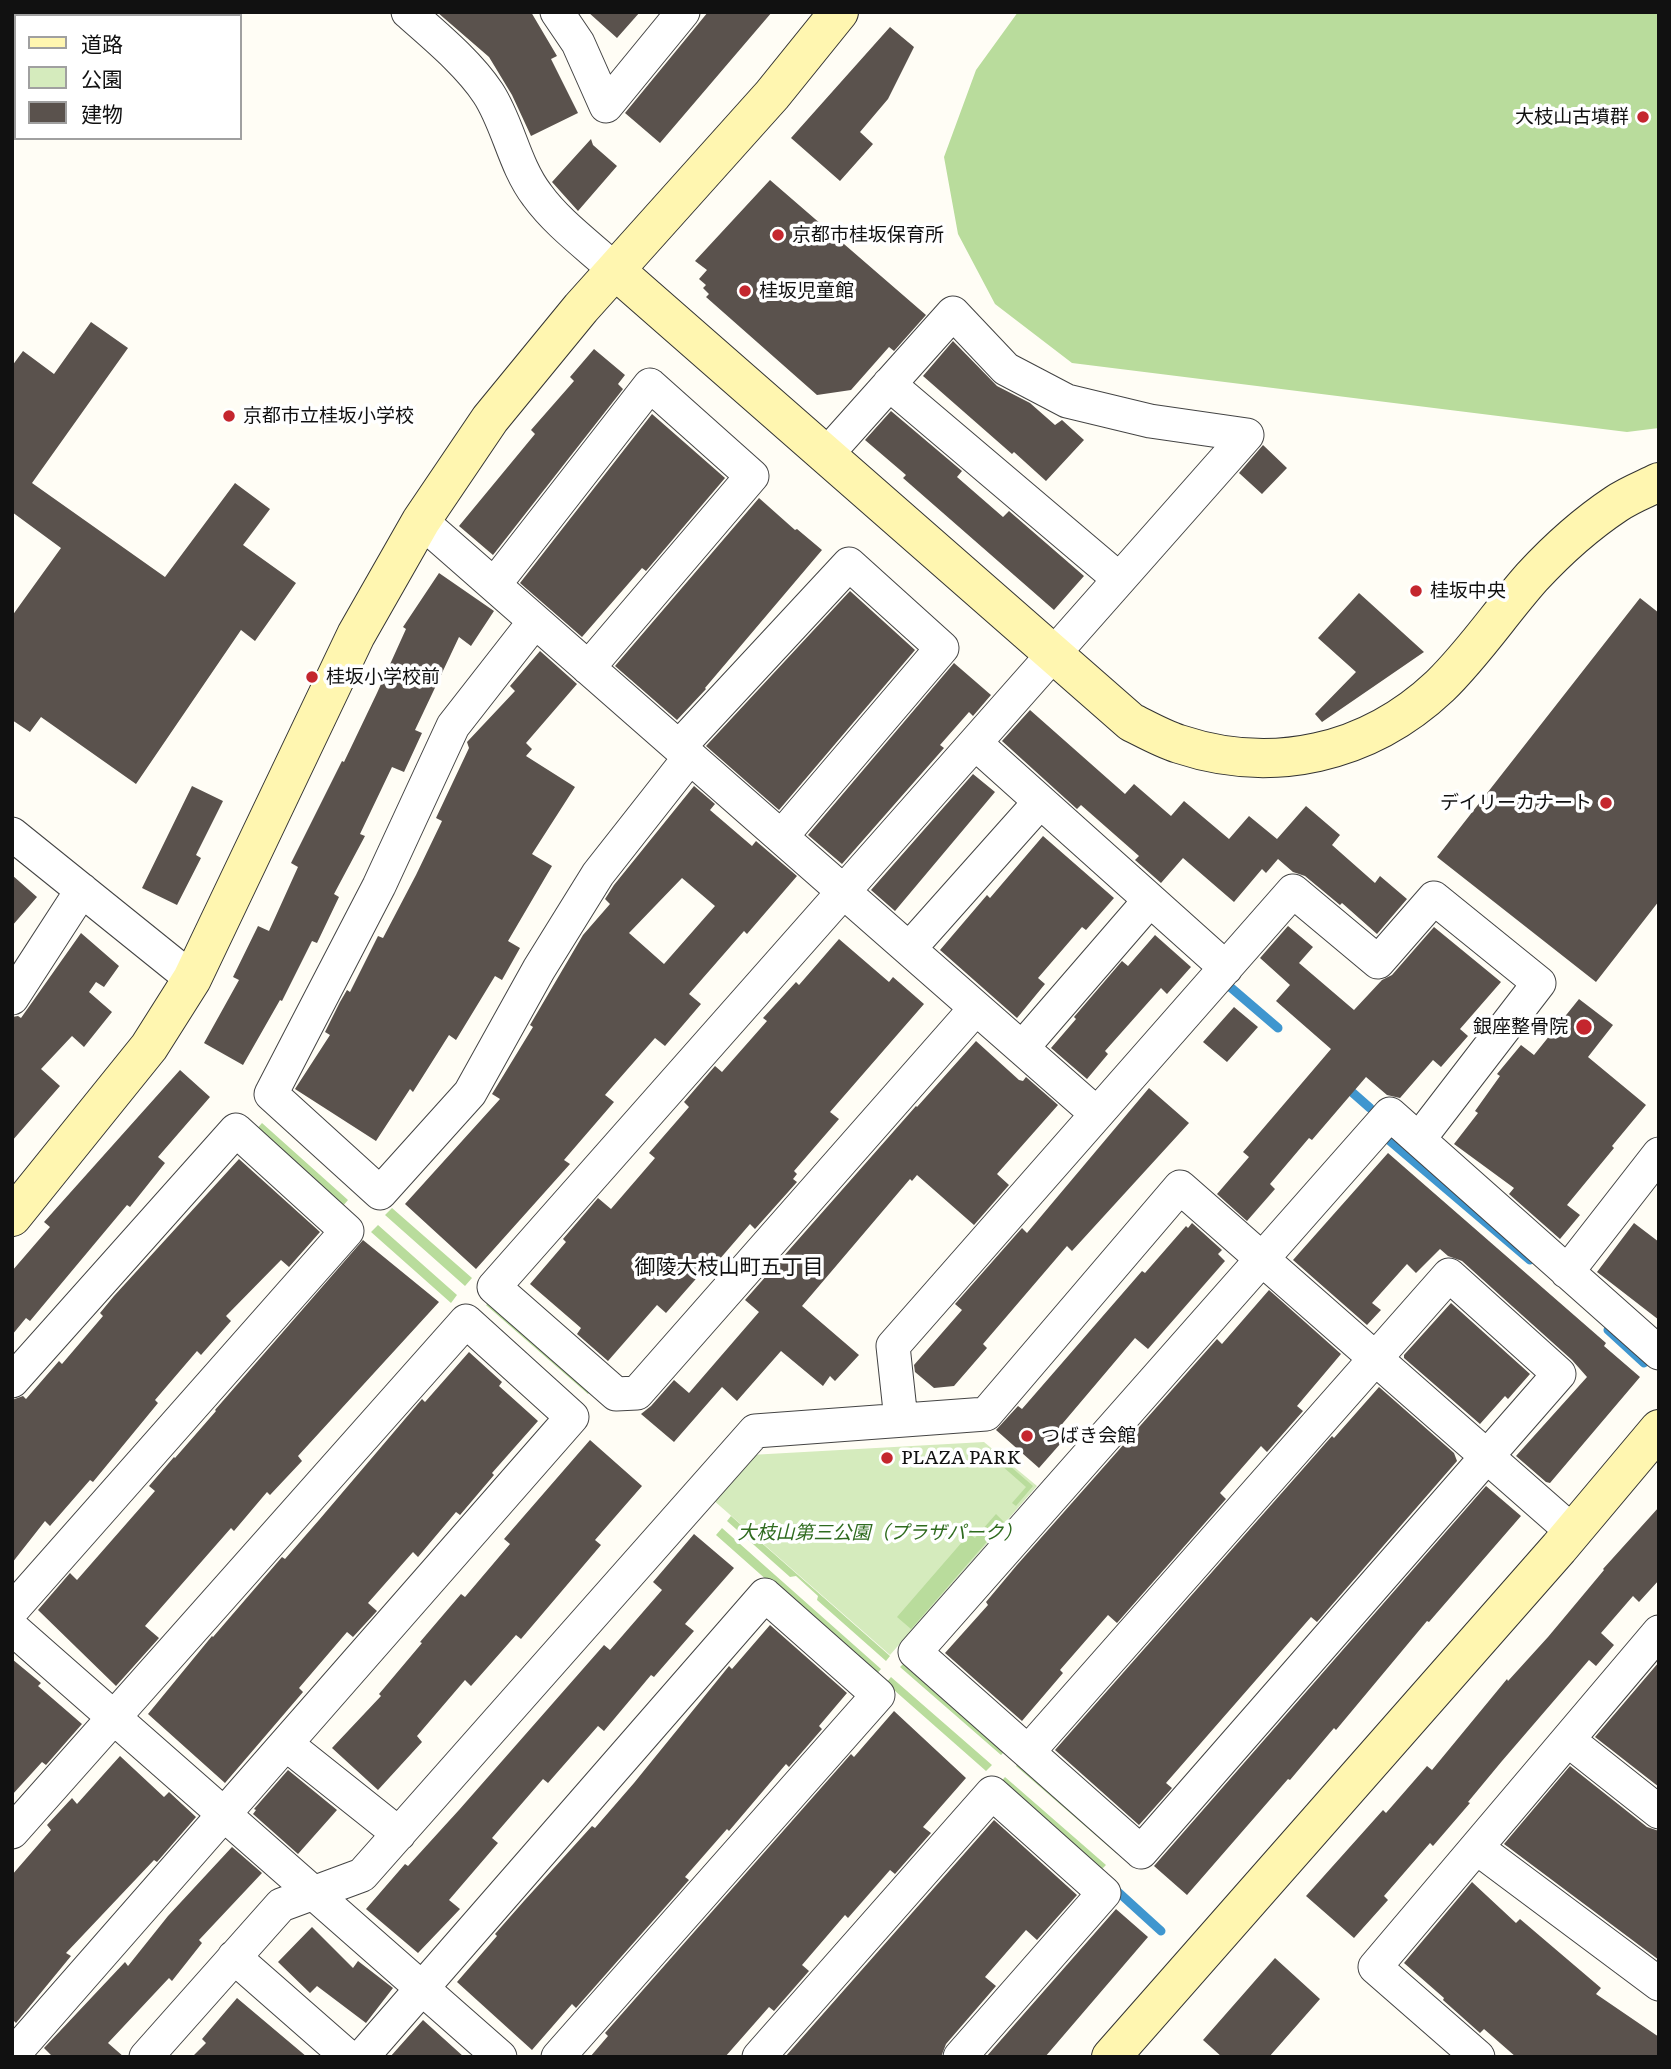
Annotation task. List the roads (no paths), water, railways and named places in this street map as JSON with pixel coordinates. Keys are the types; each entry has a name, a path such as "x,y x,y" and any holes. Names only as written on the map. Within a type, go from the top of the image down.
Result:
{"street":[{"path":"408,12 450,50 488,93 522,169 536,194 553,214 1131,722 1179,744 1239,758 1281,759 1330,750 1373,734 1411,711 1441,685 1534,575 1574,537 1618,502 1659,482"},
{"path":"557,12 578,43 606,106 683,12"},
{"path":"12,1217 149,1047 192,979 356,635 421,521 490,419 615,270 772,95 839,12"},
{"path":"826,455 953,313 1006,369 1067,401 1150,421 1247,435 494,1287 616,1394 637,1392 976,1008"},
{"path":"889,384 1119,579"},
{"path":"494,585 650,385 752,476 588,668"},
{"path":"421,521 1097,1114"},
{"path":"535,621 453,726 430,781 379,886 271,1094 380,1193 470,1093 539,969 598,874 684,752 849,565 942,648 781,837"},
{"path":"975,743 1226,968"},
{"path":"909,949 1040,802"},
{"path":"12,834 192,979"},
{"path":"12,998 82,890"},
{"path":"901,1420 893,1346 1293,891 1378,962 1434,898 1539,983 1419,1139"},
{"path":"1023,1048 1150,900"},
{"path":"1028,1752 1449,1275 1559,1374 1140,1852 915,1652 1390,1114 1659,1353"},
{"path":"12,1381 236,1130 347,1231 12,1610"},
{"path":"1567,1272 1659,1154"},
{"path":"146,2057 281,1905 362,1875 755,1431 986,1414 1180,1187 1573,1532"},
{"path":"12,1832 466,1321 572,1417 12,2056"},
{"path":"1111,2057 1573,1532 1659,1429"},
{"path":"362,2057 765,1595 878,1695 558,2057"},
{"path":"12,1628 500,2057"},
{"path":"1478,2057 1375,1967 1659,1632"},
{"path":"1568,1740 1659,1812"},
{"path":"286,1744 399,1833"},
{"path":"759,2057 992,1793 1104,1893 960,2057"},
{"path":"1477,1848 1659,1984"},
{"path":"234,1957 348,2057"}],"waterway":[{"path":"1229,986 1278,1028"},
{"path":"1345,1086 1370,1108"},
{"path":"1390,1141 1530,1260"},
{"path":"1608,1330 1644,1363"},
{"path":"1117,1891 1161,1931"}],"place":[{"name":"大枝山古墳群","path":"1643,117"},
{"name":"京都市桂坂保育所","path":"778,235"},
{"name":"桂坂児童館","path":"745,291"},
{"name":"京都市立桂坂小学校","path":"229,416"},
{"name":"桂坂中央","path":"1416,591"},
{"name":"桂坂小学校前","path":"312,677"},
{"name":"デイリーカナート","path":"1606,803"},
{"name":"銀座整骨院","path":"1584,1027"},
{"name":"つばき会館","path":"1027,1436"},
{"name":"PLAZA PARK","path":"887,1458"}],"district":[{"name":"御陵大枝山町五丁目","path":"729,1268"}],"park label":[{"name":"大枝山第三公園（プラザパーク）","path":"880,1533"}]}
